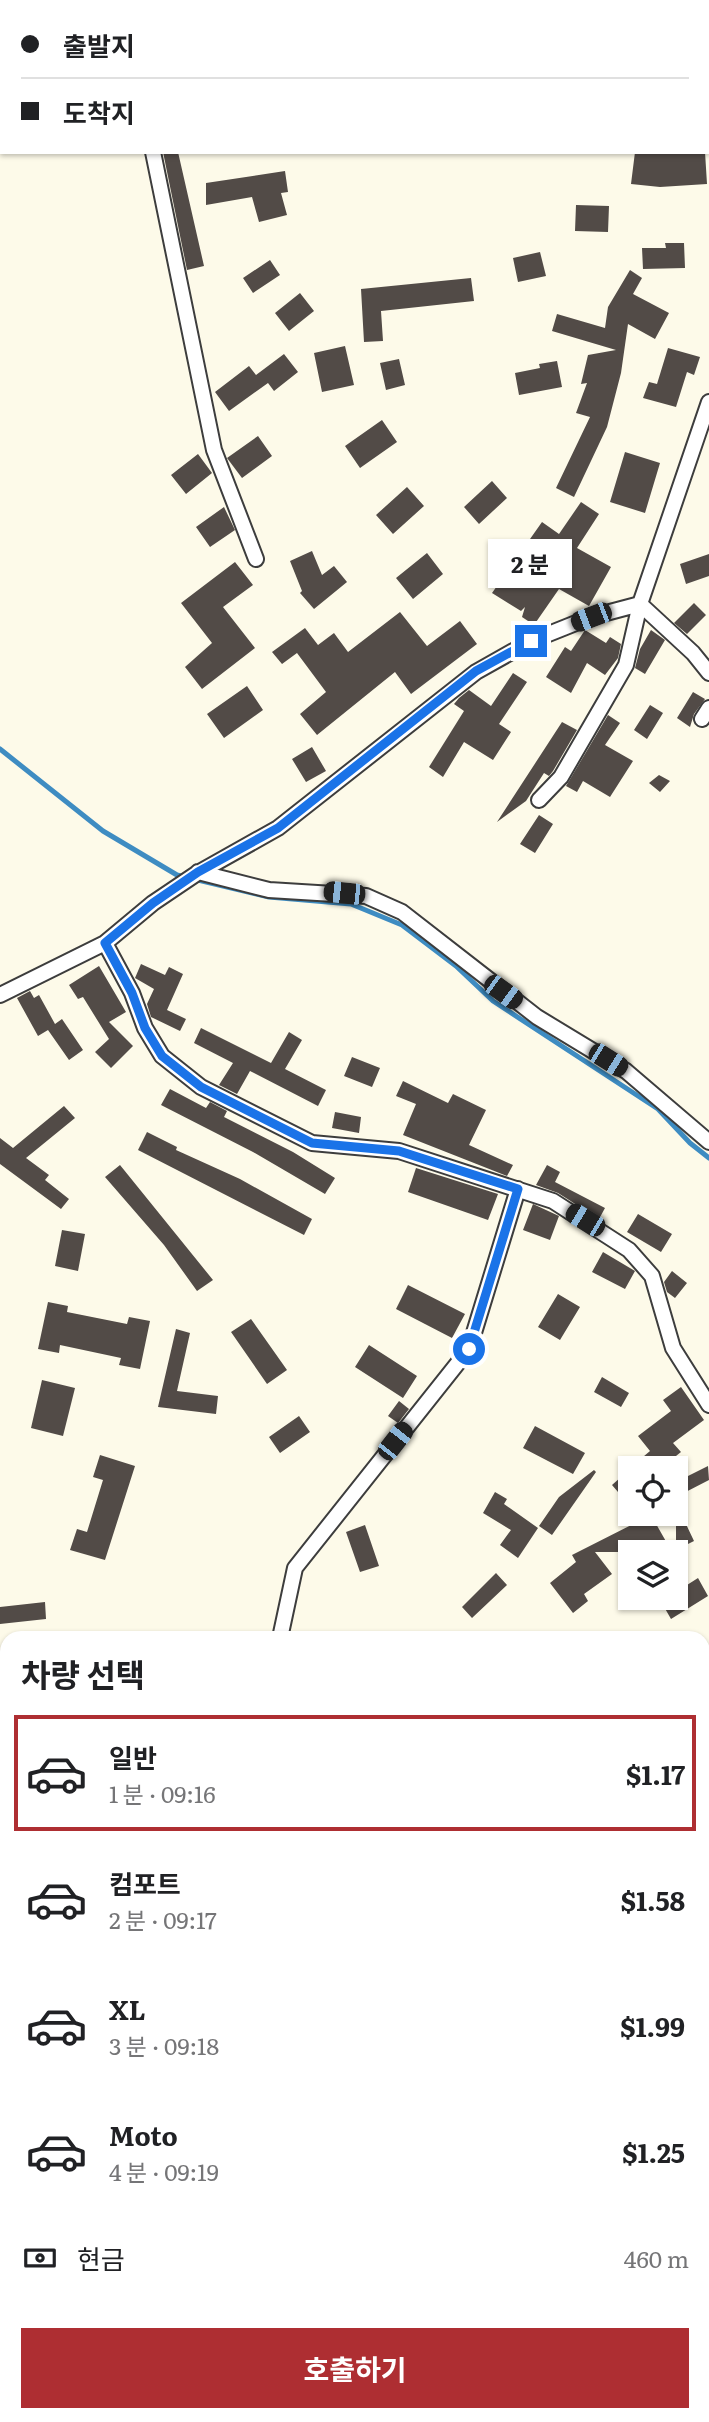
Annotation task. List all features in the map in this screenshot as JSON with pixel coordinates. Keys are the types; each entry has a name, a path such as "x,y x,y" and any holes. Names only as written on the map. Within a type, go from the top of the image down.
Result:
{"street":[{"path":"153,154 214,450 256,559"},
{"path":"539,800 561,777 626,665 640,604 709,402"},
{"path":"640,604 693,653 709,673"},
{"path":"0,995 105,943 197,873 278,828 476,671 531,641 591,617 640,604"},
{"path":"197,873 269,890 366,895 401,912 537,1017 626,1071 709,1142"},
{"path":"105,943 132,993 145,1028 162,1056 201,1087 312,1143 399,1151 553,1201 601,1230 637,1258 652,1276 674,1348 709,1405"},
{"path":"282,1631 295,1569 469,1349 518,1189"}],"building":[{"path":"163,154 178,154 204,266 187,270"},
{"path":"635,154 705,154 707,184 660,187 631,184"},
{"path":"285,171 288,192 281,193 287,215 259,222 252,197 206,205 206,183"},
{"path":"576,205 609,206 608,232 575,231"},
{"path":"665,243 684,243 685,268 643,269 642,248 666,248"},
{"path":"540,252 546,276 518,282 513,258"},
{"path":"270,260 280,275 253,293 243,278"},
{"path":"630,270 642,278 633,294 669,313 655,339 628,324 621,373 607,427 574,497 556,488 590,417 576,413 587,383 581,384 588,355 616,350 552,331 557,314 605,328 608,307"},
{"path":"471,278 474,301 381,311 383,341 364,342 361,289"},
{"path":"300,293 314,311 289,331 275,313"},
{"path":"345,346 354,385 322,392 314,353"},
{"path":"668,348 700,357 694,375 687,372 676,407 643,398 649,382 657,384"},
{"path":"284,354 298,372 274,391 268,383 229,411 215,392 249,366 256,375"},
{"path":"399,359 405,385 386,390 380,363"},
{"path":"557,361 562,387 519,395 515,373"},
{"path":"382,420 397,442 360,468 345,446"},
{"path":"258,436 272,456 242,478 227,458"},
{"path":"625,452 660,463 645,513 610,502"},
{"path":"198,454 212,473 186,494 171,475"},
{"path":"492,481 507,498 479,524 464,507"},
{"path":"407,487 424,506 393,534 376,515"},
{"path":"581,502 599,514 577,548 611,567 589,606 559,589 534,625 522,617 525,607 521,611 492,593 542,522 559,534"},
{"path":"224,507 235,530 210,547 196,527"},
{"path":"312,551 322,575 334,566 347,582 314,609 300,593 302,591 290,561"},
{"path":"427,553 443,574 413,599 396,578"},
{"path":"709,554 709,576 686,584 680,564"},
{"path":"235,562 253,585 223,607 255,648 202,689 185,667 212,643 181,603"},
{"path":"694,603 706,615 687,634 674,623"},
{"path":"400,612 427,646 460,621 477,644 411,694 395,672 317,735 300,714 326,692 297,653 282,664 272,652 305,628 318,645 334,633 348,652"},
{"path":"585,630 606,643 610,637 621,644 618,658 605,675 587,663 571,693 546,677 565,647 571,651"},
{"path":"651,630 665,640 645,674 635,668 640,649"},
{"path":"513,673 527,682 499,724 511,732 493,760 464,742 443,777 429,767 464,711 454,704 459,698 469,690 491,706"},
{"path":"247,686 263,710 224,738 207,714"},
{"path":"693,692 705,699 694,714 690,727 677,718"},
{"path":"650,705 663,713 647,739 634,730"},
{"path":"608,715 620,723 605,745 633,761 610,797 583,781 577,792 566,786"},
{"path":"562,722 577,730 553,771 549,776 544,773 526,801 497,822"},
{"path":"312,747 326,771 306,782 292,759"},
{"path":"659,775 670,781 660,792 649,783"},
{"path":"539,815 553,824 535,853 520,844"},
{"path":"141,964 165,975 169,967 183,974 167,1010 186,1019 180,1031 151,1017 147,1004 154,989 135,978"},
{"path":"99,966 126,1012 109,1022 133,1046 111,1068 95,1052 109,1039 83,997 78,999 69,985"},
{"path":"30,991 34,998 39,995 55,1024 62,1019 83,1050 69,1060 48,1030 38,1036 17,998"},
{"path":"201,1028 271,1063 289,1032 302,1040 285,1069 326,1090 318,1106 250,1071 237,1094 219,1085 233,1063 194,1043"},
{"path":"352,1057 380,1068 372,1087 344,1076"},
{"path":"403,1081 448,1103 453,1094 486,1110 469,1145 513,1165 507,1176 403,1135 416,1104 396,1096"},
{"path":"170,1089 206,1108 210,1102 227,1111 224,1117 293,1152 335,1178 325,1194 253,1152 161,1105"},
{"path":"64,1106 75,1118 26,1158 49,1175 45,1180 69,1199 61,1209 0,1164 0,1138 13,1148"},
{"path":"335,1112 361,1117 359,1133 332,1128"},
{"path":"147,1132 177,1147 176,1150 240,1179 312,1219 304,1235 138,1150"},
{"path":"120,1165 213,1280 197,1291 164,1245 105,1177"},
{"path":"547,1165 560,1172 555,1182 605,1208 599,1219 558,1193 536,1185"},
{"path":"416,1168 498,1194 488,1220 408,1192"},
{"path":"533,1204 559,1216 550,1240 523,1230"},
{"path":"638,1214 672,1234 661,1252 627,1232"},
{"path":"62,1230 85,1234 78,1271 55,1266"},
{"path":"603,1252 635,1271 625,1289 592,1272"},
{"path":"672,1271 687,1283 675,1298 667,1292 664,1282"},
{"path":"408,1285 465,1314 452,1338 396,1309"},
{"path":"558,1294 580,1307 560,1340 538,1327"},
{"path":"48,1302 68,1306 67,1312 127,1324 129,1317 150,1321 140,1369 119,1365 121,1358 60,1345 59,1353 38,1349"},
{"path":"251,1319 287,1370 267,1384 231,1332"},
{"path":"176,1329 190,1333 177,1391 218,1396 216,1414 158,1407"},
{"path":"369,1345 417,1376 403,1398 355,1367"},
{"path":"602,1377 629,1393 621,1407 594,1392"},
{"path":"42,1380 75,1388 63,1436 31,1428"},
{"path":"681,1387 704,1420 673,1443 681,1452 676,1456 644,1456 650,1451 638,1436 671,1411 663,1400"},
{"path":"399,1401 409,1409 398,1423 388,1416"},
{"path":"299,1416 310,1432 280,1453 269,1437"},
{"path":"535,1426 585,1453 573,1474 523,1448"},
{"path":"100,1455 135,1466 105,1560 70,1550 77,1529 87,1532 103,1480 93,1477"},
{"path":"708,1466 709,1480 688,1491 688,1476"},
{"path":"594,1470 596,1472 552,1535 539,1526 559,1497"},
{"path":"618,1480 618,1492 612,1485"},
{"path":"495,1492 507,1499 504,1504 538,1528 518,1558 500,1545 511,1530 483,1513"},
{"path":"365,1525 379,1566 360,1572 346,1532"},
{"path":"629,1526 657,1526 665,1540 618,1540 618,1552 595,1552 612,1574 584,1594 588,1601 573,1613 550,1583 576,1562 572,1555"},
{"path":"676,1526 687,1526 694,1541 688,1544 688,1540 676,1540"},
{"path":"496,1573 507,1585 472,1618 462,1607"},
{"path":"698,1578 708,1596 688,1608 688,1584"},
{"path":"45,1602 46,1619 0,1624 0,1607"},
{"path":"666,1610 685,1610 671,1619"}],"waterway":[{"path":"0,749 103,831 177,875 269,897 351,904 402,925 456,966 493,1001 658,1109 690,1143 709,1158"}],"route":[{"path":"469,1349 518,1189 399,1151 312,1143 201,1087 162,1056 145,1028 132,993 105,943 153,903 198,872 278,828 476,671 531,641"}]}
